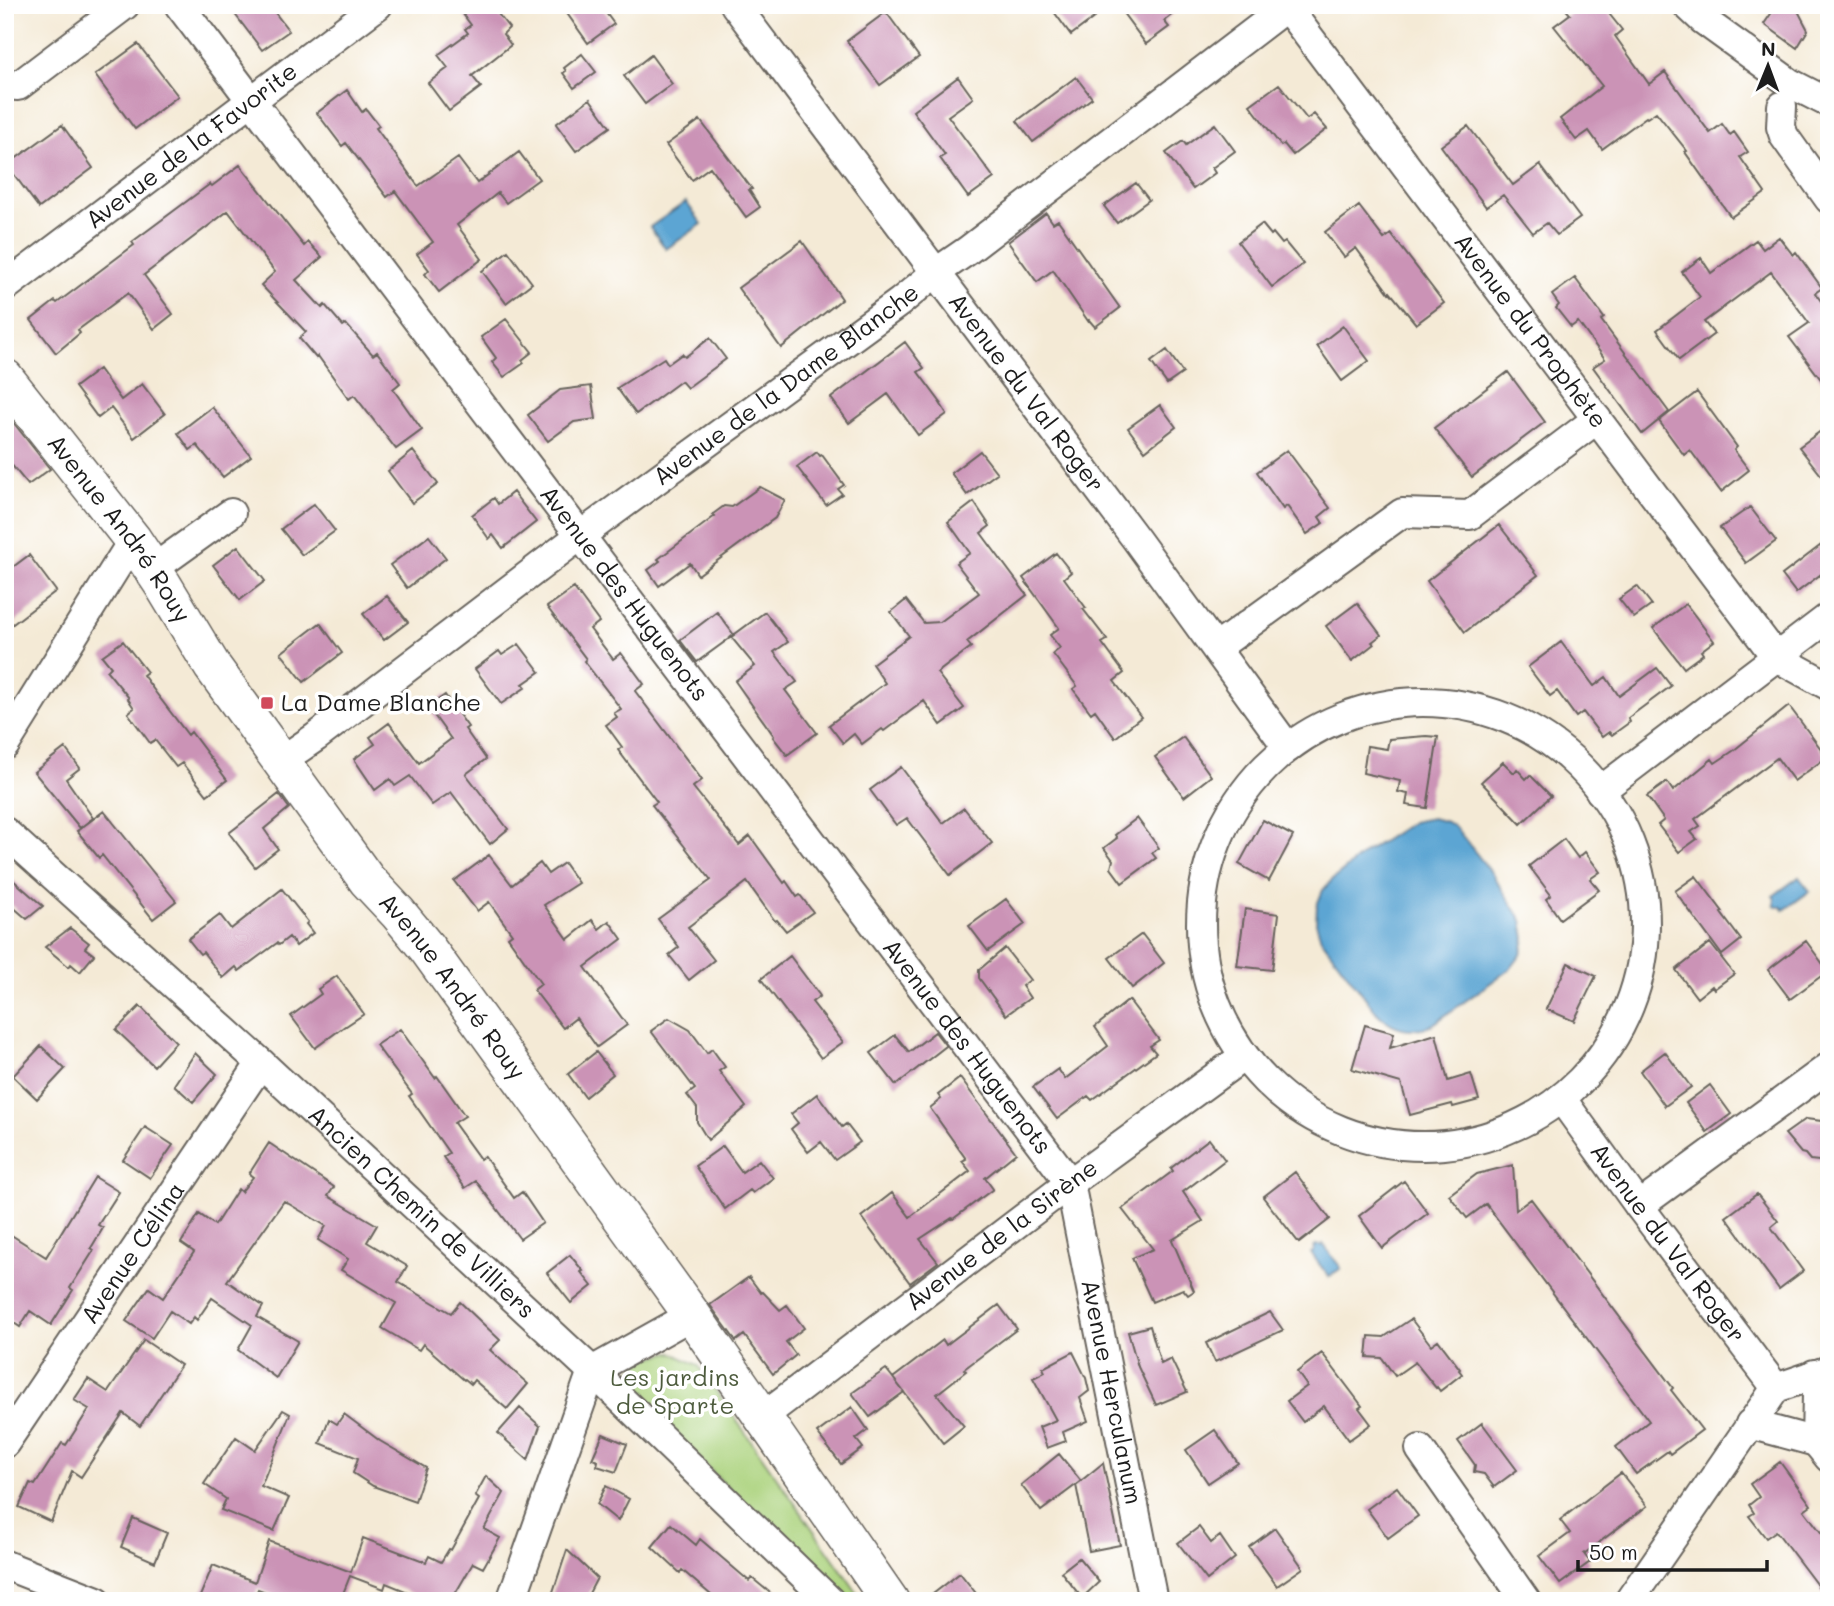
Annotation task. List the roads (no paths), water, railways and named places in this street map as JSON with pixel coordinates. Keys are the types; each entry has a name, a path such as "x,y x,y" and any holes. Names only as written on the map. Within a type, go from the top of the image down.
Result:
{"main road":[{"name":"Avenue André Rouy","path":"5,379 133,540 212,666 368,880 426,947 692,1315 890,1601"}],"street":[{"path":"5,85 19,86 125,5"},
{"name":"Avenue des Huguenots","path":"179,5 1070,1183"},
{"name":"Avenue de la Favorite","path":"5,287 378,5"},
{"name":"Avenue de la Dame Blanche","path":"281,761 581,535 900,302 1286,6"},
{"name":"Avenue du Prophète","path":"1286,6 1776,657"},
{"name":"Avenue du Val Roger","path":"748,10 935,273 1288,748"},
{"path":"1695,13 1727,52 1749,72 1772,87 1807,103 1829,105"},
{"path":"1783,106 1781,127 1784,136 1829,199"},
{"path":"1216,648 1402,513 1470,515 1597,419"},
{"path":"153,569 231,513"},
{"path":"5,746 133,540"},
{"path":"1600,791 1829,617"},
{"path":"1776,657 1829,686"},
{"path":"1419,702 1454,705 1489,712 1521,725 1552,743 1579,765 1600,791 1620,821 1634,852 1646,919 1643,954 1628,1008 1607,1048 1586,1075 1561,1098 1531,1118 1499,1133 1464,1142 1429,1146 1393,1144 1358,1136 1325,1123 1294,1105 1267,1082 1244,1056 1222,1018 1207,978 1201,935 1203,892 1213,851 1231,812 1256,777 1288,748 1318,729 1350,715 1384,706 1419,702"},
{"name":"Ancien Chemin de Villiers","path":"5,832 261,1063 592,1371 830,1601"},
{"name":"Avenue de la Sirène","path":"762,1417 1070,1183 1244,1056"},
{"name":"Avenue Célina","path":"5,1443 261,1063"},
{"path":"1639,1206 1829,1067"},
{"name":"Avenue du Val Roger","path":"1561,1098 1776,1388"},
{"name":"Avenue Herculanum","path":"1070,1183 1153,1601"},
{"path":"511,1601 592,1371 692,1315"},
{"path":"1629,1601 1776,1388 1822,1372"},
{"path":"1749,1424 1823,1450 1816,1394 1822,1372"},
{"path":"1420,1449 1526,1601"},
{"path":"5,1565 97,1601"}],"water":[{"path":"686,202 702,224 666,249 650,227"},
{"path":"1432,818 1456,828 1490,871 1522,920 1525,939 1521,955 1511,968 1432,1025 1410,1029 1389,1023 1377,1013 1321,939 1316,923 1317,905 1323,890 1331,881 1366,852 1412,822"},
{"path":"1799,877 1810,891 1784,910 1782,907 1776,907 1773,896"},
{"path":"1323,1244 1341,1268 1329,1277 1311,1253 1315,1246"}],"place":[{"name":"La Dame Blanche","path":"267,703"}],"park label":[{"name":"Les jardins de Sparte","path":"675,1392"}]}
